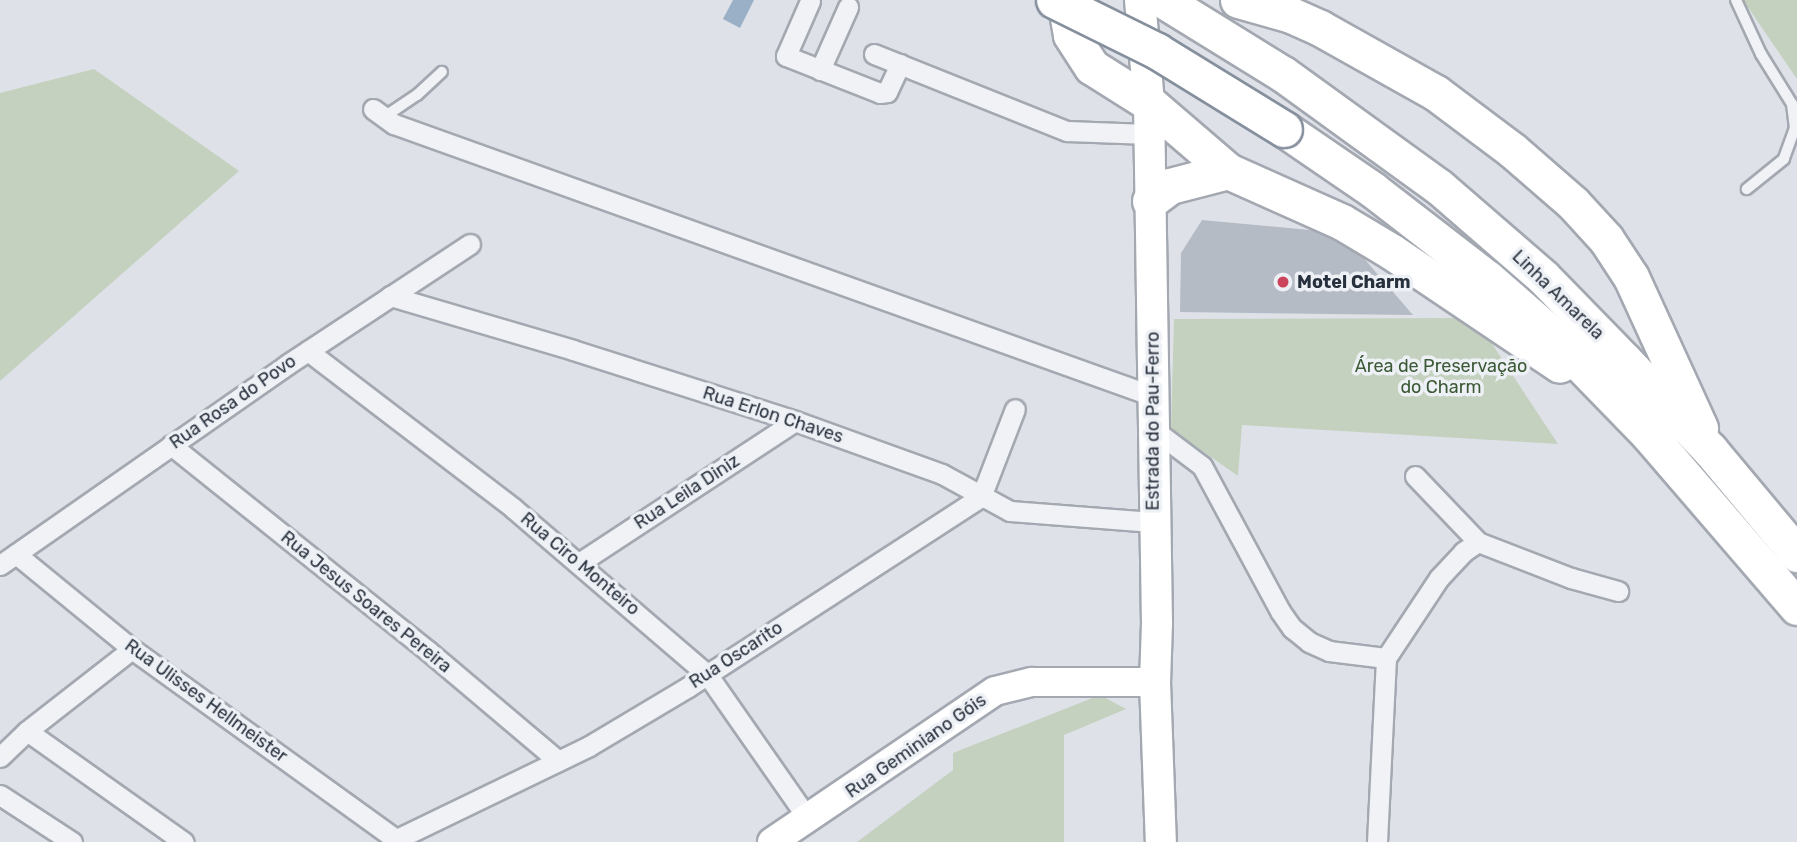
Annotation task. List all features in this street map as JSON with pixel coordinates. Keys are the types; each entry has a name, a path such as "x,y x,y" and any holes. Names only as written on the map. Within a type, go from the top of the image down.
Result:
{"highway":[{"name":"Linha Amarela","path":"1054,0 1157,51 1284,129 1373,190 1487,278 1549,332 1612,394 1797,607"},
{"path":"1068,0 1071,35 1079,51 1149,119 1228,171 1342,222 1392,251 1536,351 1612,394"},
{"name":"Linha Amarela","path":"1163,0 1283,74 1438,186 1543,277 1710,450 1797,554"},
{"path":"1238,0 1291,15 1320,28 1436,93 1512,150 1573,204 1606,239 1631,277 1710,450"},
{"path":"1150,201 1170,186 1228,171"}],"main road":[{"name":"Estrada do Pau-Ferro","path":"1140,0 1149,119 1153,522 1157,622 1155,682 1161,842"}],"street":[{"path":"810,1 786,56 885,94 900,64"},
{"path":"820,70 848,7"},
{"path":"874,54 1067,131 1149,119"},
{"path":"379,113 394,124 1153,396"},
{"name":"Rua Rosa do Povo","path":"8,559 308,351 470,244"},
{"name":"Rua Erlon Chaves","path":"390,296 573,350 795,421 942,474 981,497 1018,513 1153,522"},
{"name":"Rua Ciro Monteiro","path":"308,351 513,508 707,674 808,820"},
{"path":"981,497 1014,409"},
{"name":"Rua Leila Diniz","path":"579,563 795,421"},
{"path":"1153,429 1202,466 1292,628 1309,642 1329,651 1386,658"},
{"name":"Rua Jesus Soares Pereira","path":"171,445 428,652 558,761"},
{"path":"1415,476 1478,542 1571,578 1618,591"},
{"name":"Rua Oscarito","path":"399,841 558,761 707,674 981,497"},
{"path":"1377,842 1386,658 1439,578 1463,552 1478,542"},
{"name":"Rua Ulisses Hellmeister","path":"8,559 399,841"},
{"path":"0,757 27,731 132,649"},
{"name":"Rua Geminiano Góis","path":"772,842 995,691 1032,682 1155,682"},
{"path":"27,731 184,842"},
{"path":"0,795 72,842"}],"lane":[{"path":"1736,0 1761,54 1792,104 1795,128 1784,159 1748,189"},
{"path":"379,113 417,95 442,72"}],"green space":[{"path":"1743,0 1797,0 1797,79"},
{"path":"94,69 239,171 0,381 0,93"},
{"name":"Área de Preservação do Charm","path":"1475,318 1558,444 1242,425 1238,476 1171,429 1174,319"},
{"path":"1100,695 1126,709 1064,735 1064,842 857,842 953,770 953,753"}],"water":[{"path":"733,0 754,0 740,28 723,19"}],"building":[{"name":"Motel Charm","path":"1202,220 1342,233 1413,315 1180,312 1181,253"}],"place":[{"name":"Motel Charm","path":"1283,282"}]}
